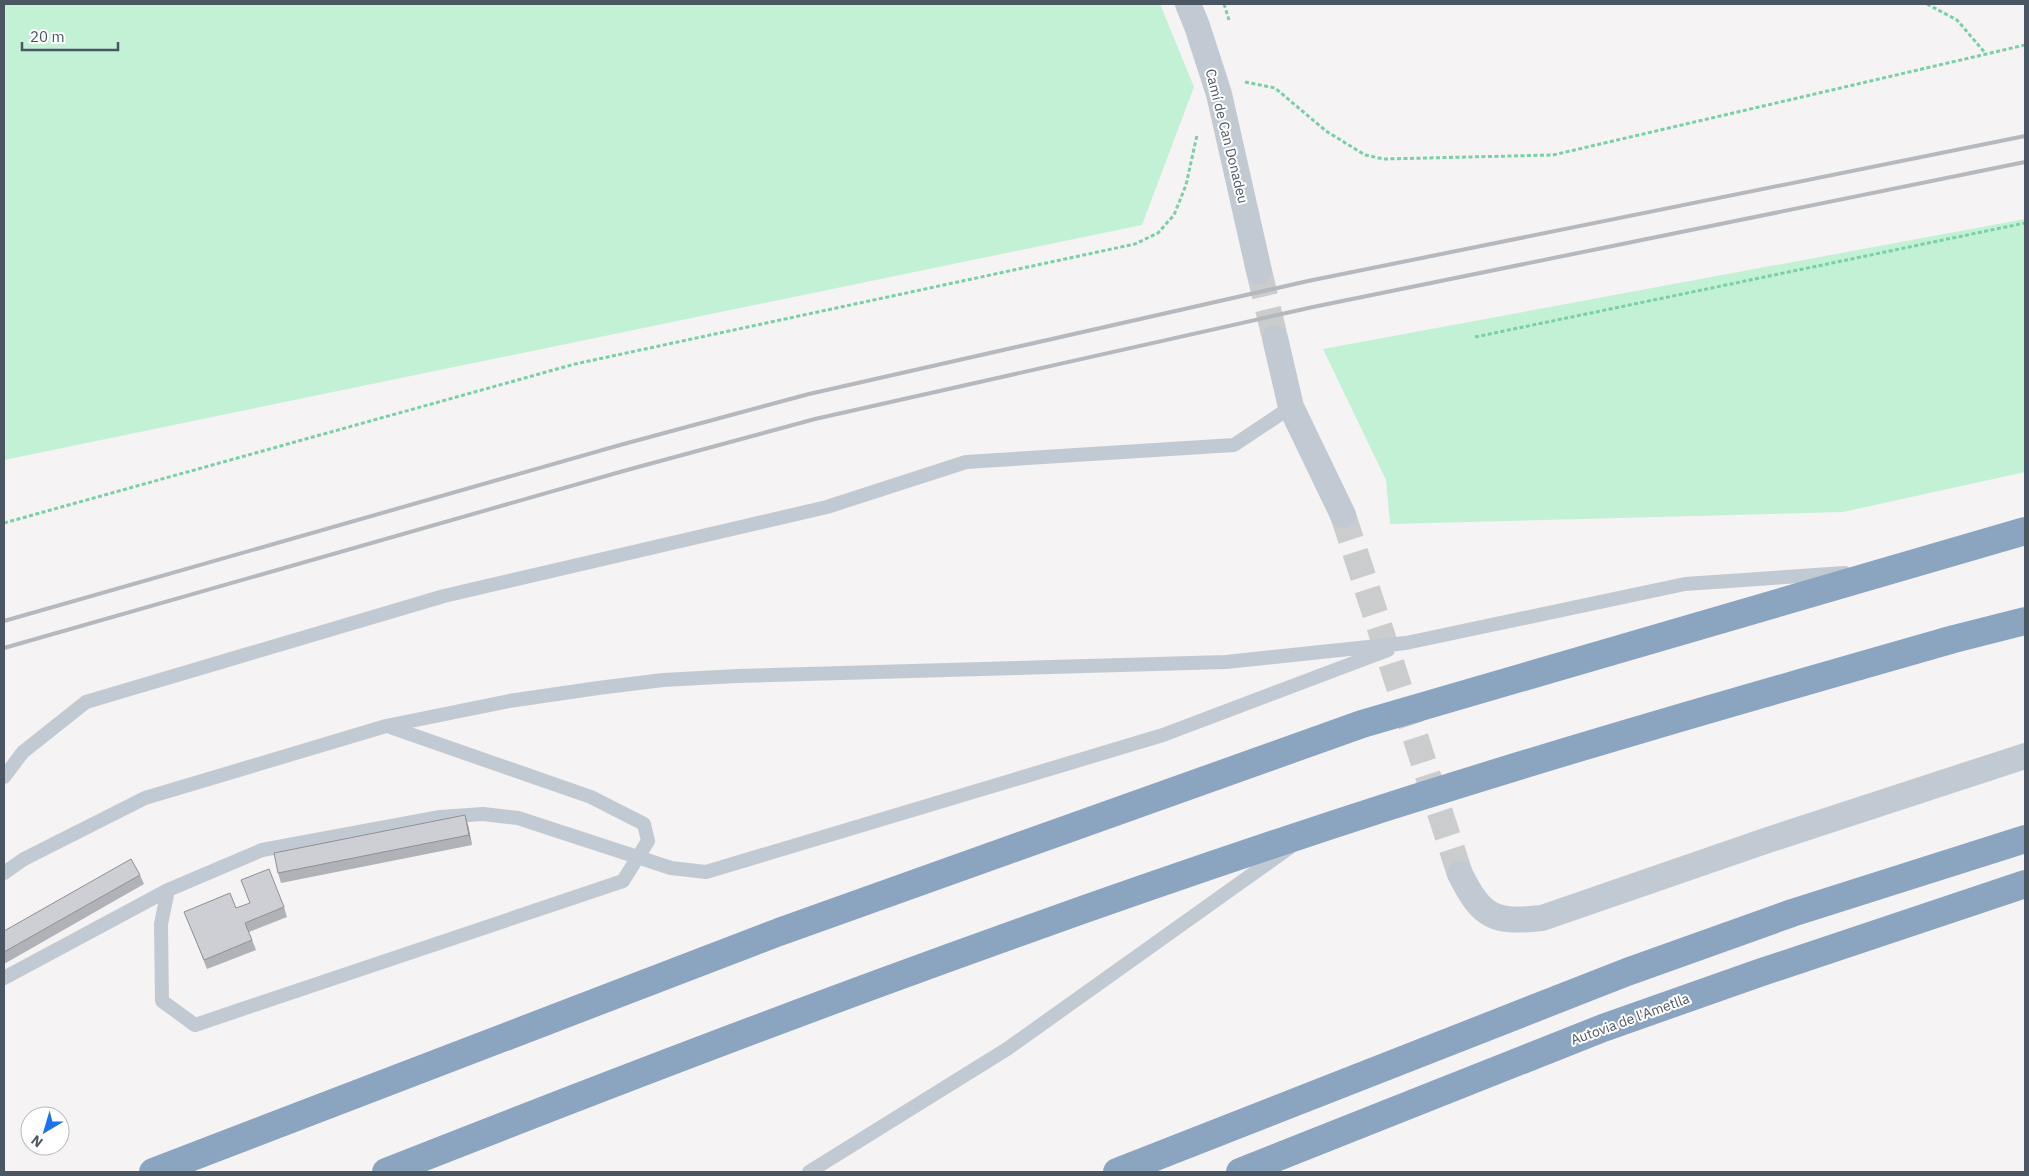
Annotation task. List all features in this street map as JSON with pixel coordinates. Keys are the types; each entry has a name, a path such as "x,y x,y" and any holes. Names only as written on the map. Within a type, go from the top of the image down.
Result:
{"highway":[{"path":"153,1172 779,932 1362,724 2025,531"},
{"path":"386,1172 943,959 1308,834 1522,764 1954,639 2025,621"},
{"path":"1117,1172 1636,969 1792,913 2025,838"},
{"name":"Autovia de l'Ametlla","path":"1240,1172 1603,1028 1796,960 2025,884"}],"street":[{"name":"Camí de Can Donadeu","path":"1188,4 1198,26 1218,94 1259,271"},
{"path":"1275,338 1291,407 1343,515"},
{"path":"1460,874 1470,895 1490,915 1512,921 1542,918 1768,840 2025,756"}],"lane":[{"path":"4,777 23,752 86,702 444,596 827,507 966,462 1234,445 1291,407"},
{"path":"4,873 24,860 146,798 386,726 509,701 663,680 786,674 1226,662 1406,644 1685,584 1888,570"},
{"path":"4,978 168,890 262,850 440,817 483,814 518,818 671,868 706,872 1162,735 1406,644"},
{"path":"168,890 161,924 162,1001 195,1025 624,881 648,841 644,824 591,797 386,726"},
{"path":"809,1172 1007,1049 1308,834"}],"path":[{"path":"1927,4 1957,20 1986,54"},
{"path":"4,524 575,364 1135,244 1158,233 1174,215 1186,185 1195,139 1218,94 1240,81 1275,88 1326,131 1365,155 1384,159 1553,155 2025,45"},
{"path":"1475,337 2025,223"}],"green space":[{"path":"4,4 1160,4 1194,87 1142,225 4,460"},
{"path":"2025,219 2025,472 1843,512 1390,524 1386,480 1323,349"}],"building":[{"path":"465,815 469,835 278,873 274,853"},
{"path":"131,859 140,875 4,952 4,931"},
{"path":"269,869 284,907 245,923 252,940 204,960 184,912 230,893 236,908 250,903 241,880"}],"tunnel":[{"path":"1259,271 1275,338"},
{"path":"1343,515 1460,874"}],"railway":[{"path":"4,621 620,445 809,394 1308,281 2025,136"},
{"path":"4,648 627,470 815,419 1313,307 2025,162"}]}
